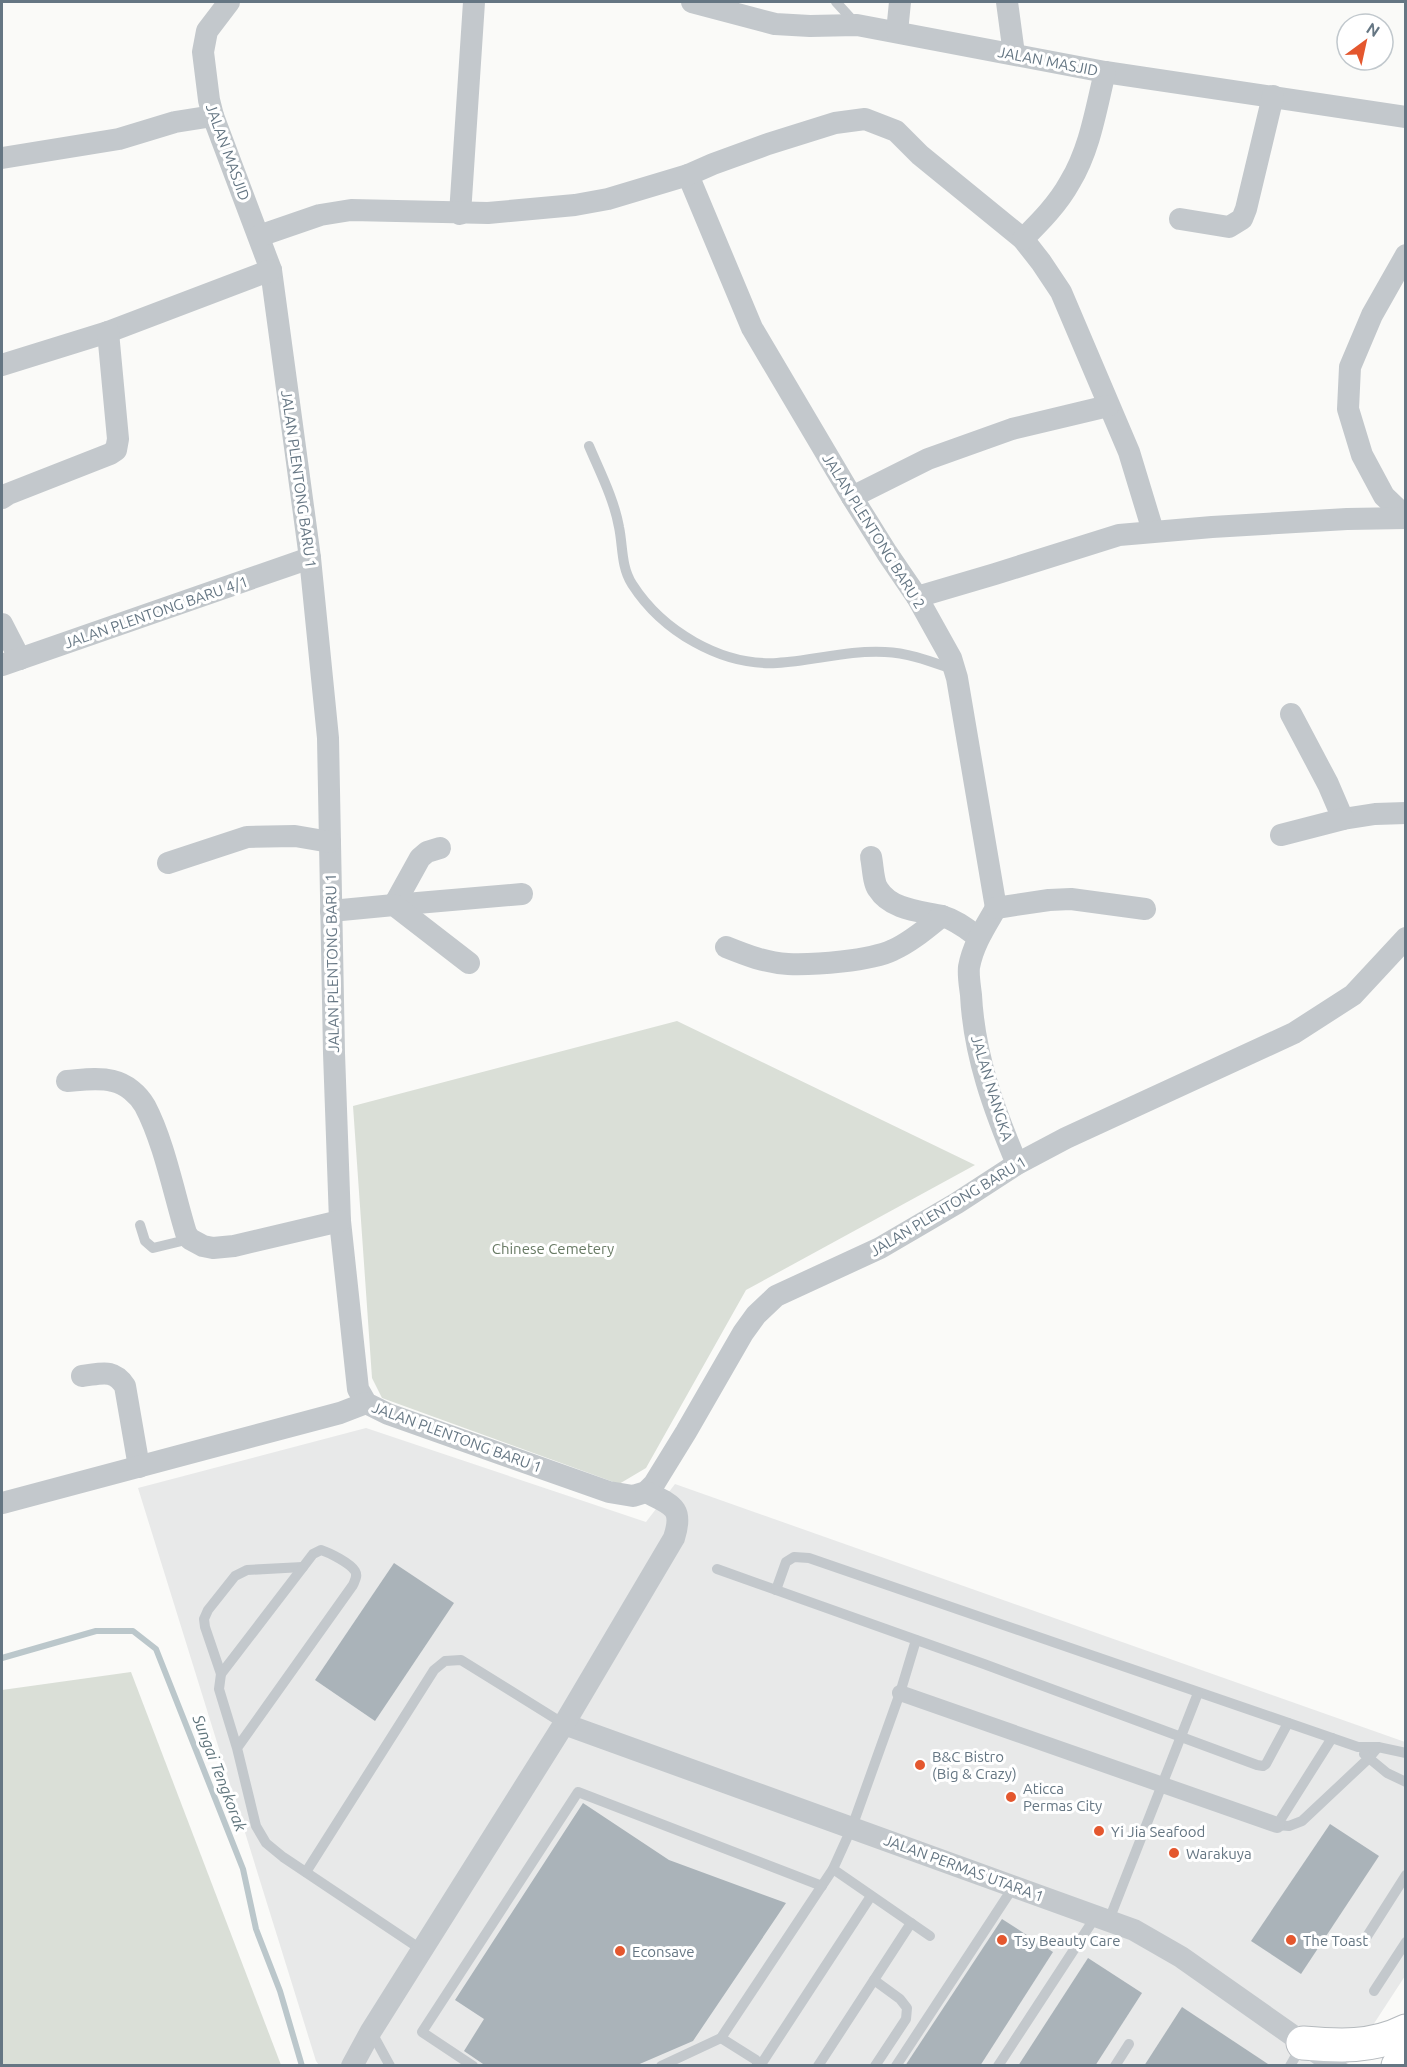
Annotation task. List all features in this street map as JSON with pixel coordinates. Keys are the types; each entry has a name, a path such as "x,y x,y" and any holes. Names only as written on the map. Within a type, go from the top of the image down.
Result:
{"main road":[{"path":"1304,2058 1372,2043 1406,2031"},
{"path":"1398,2066 1406,2054"}],"street":[{"name":"JALAN MASJID","path":"229,2 207,31 203,52 213,116 259,236"},
{"path":"460,214 474,2"},
{"name":"JALAN MASJID","path":"692,2 775,24 847,25 897,32 1104,72 1406,117"},
{"path":"897,32 900,2"},
{"path":"1007,2 1014,54"},
{"path":"1033,229 1070,183 1078,167 1094,120 1104,72"},
{"path":"1180,219 1229,226 1242,219 1274,96"},
{"path":"2,158 119,139 175,122 213,116"},
{"path":"259,236 320,215 351,210 460,214 550,209 608,199 688,175 768,144 835,123 865,119 896,131 920,155 1033,229 1041,262 1061,292 1129,452 1152,531"},
{"name":"JALAN PLENTONG BARU 2","path":"688,175 752,328 852,497 917,597 951,658 955,670 996,908"},
{"name":"JALAN PLENTONG BARU 1","path":"259,236 271,270 310,558 328,738 334,1053 340,1221 358,1389 366,1403 388,1414 609,1492 633,1496 646,1492 654,1484 686,1432 743,1333 765,1305 776,1296 880,1248 913,1230 1017,1164 1066,1138 1294,1033 1353,995 1406,938"},
{"path":"1406,255 1372,315 1350,367 1348,409 1362,455 1384,496 1406,517"},
{"path":"2,365 108,332 271,270"},
{"path":"2,498 84,466 116,450 118,439 108,332"},
{"path":"852,497 928,459 1012,429 1108,406"},
{"path":"917,597 1119,535 1152,531 1406,517"},
{"name":"JALAN PLENTONG BARU 4/1","path":"11,662 310,558"},
{"path":"2,624 11,662"},
{"path":"1291,714 1328,784 1343,819"},
{"path":"1281,835 1343,819 1376,814 1406,813"},
{"path":"168,862 247,837 295,836 330,842"},
{"path":"394,905 422,855 440,848"},
{"path":"871,857 876,888 888,900 925,914 942,916 963,925 978,937"},
{"path":"331,911 522,894"},
{"path":"996,908 1071,899 1145,909"},
{"path":"394,905 470,963"},
{"name":"JALAN NANGKA","path":"996,908 978,937 969,968 972,1023 981,1065 998,1119 1017,1164"},
{"path":"726,947 758,959 788,964 872,957 901,946 942,916"},
{"path":"67,1082 102,1079 114,1081 131,1089 137,1095 145,1105 159,1142 186,1233 190,1239 203,1246 213,1248 234,1246 340,1221"},
{"path":"82,1376 111,1373 119,1377 125,1386 139,1467"},
{"path":"2,1503 340,1413 366,1403"},
{"path":"352,2066 371,2031 564,1724 674,1538 679,1522 673,1506 646,1492"},
{"path":"900,1693 1277,1825"},
{"name":"JALAN PERMAS UTARA 1","path":"564,1724 1134,1930 1182,1958 1304,2058 1336,2066"}],"lane":[{"path":"836,2 847,25"},
{"path":"589,446 613,503 625,569 631,583 649,605 678,631 725,657 748,662 776,663 855,652 887,652 913,655 955,670"},
{"path":"140,1225 145,1241 153,1248 190,1239"},
{"path":"221,1674 313,1554 321,1550 331,1553 355,1570 357,1577 353,1585 237,1748"},
{"path":"776,1590 786,1562 794,1557 809,1558 1359,1747 1378,1747 1406,1753"},
{"path":"303,1567 247,1570 235,1576 208,1610 204,1619 221,1674 219,1689 237,1748 256,1826 266,1843 283,1857 422,1950"},
{"path":"717,1569 1263,1766 1271,1756 1288,1723"},
{"path":"661,2066 721,2038 833,1869 852,1827 900,1693 916,1640"},
{"path":"306,1872 434,1670 445,1661 461,1660 564,1724"},
{"path":"998,2066 1102,1918 1162,1784 1198,1693"},
{"path":"1332,1738 1277,1825 1289,1826 1302,1821 1378,1747"},
{"path":"1359,1747 1368,1758 1387,1773 1406,1782"},
{"path":"472,2066 422,2032 578,1792 822,1886"},
{"path":"833,1869 930,1936"},
{"path":"1364,1941 1406,1875"},
{"path":"896,2066 1014,1886"},
{"path":"759,2066 870,1896"},
{"path":"818,2066 911,1923"},
{"path":"1374,1991 1406,1942"},
{"path":"874,1980 900,1999 907,2008 906,2019 875,2066"},
{"path":"371,2031 390,2066"},
{"path":"721,2038 756,2060 759,2066"},
{"path":"1115,2066 1130,2044"}],"shaded area":[{"path":"366,1428 646,1522 675,1484 1405,1742 1405,1976 1347,2065 319,2065 138,1488"}],"green space":[{"name":"Chinese Cemetery","path":"677,1021 975,1165 746,1290 646,1468 619,1484 382,1398 372,1378 353,1106"},
{"path":"131,1672 281,2065 2,2065 2,1690"}],"building":[{"path":"394,1563 454,1603 375,1721 315,1680"},
{"name":"Econsave","path":"583,1803 669,1860 786,1903 693,2041 635,2066 486,2066 464,2051 484,2019 455,2000"},
{"path":"1330,1824 1379,1856 1301,1974 1251,1941"},
{"path":"1002,1919 1053,1952 980,2066 905,2066"},
{"path":"1088,1958 1142,1993 1095,2066 1018,2066"},
{"path":"1182,2007 1271,2066 1144,2066"}],"waterway":[{"name":"Sungai Tengkorak","path":"2,1658 96,1631 133,1631 156,1649 243,1869 256,1929 280,1991 302,2066"}],"place":[{"name":"B&C Bistro (Big & Crazy)","path":"920,1765"},
{"name":"Aticca Permas City","path":"1011,1797"},
{"name":"Yi Jia Seafood","path":"1099,1831"},
{"name":"Warakuya","path":"1174,1853"},
{"name":"Tsy Beauty Care","path":"1002,1940"},
{"name":"The Toast","path":"1291,1940"},
{"name":"Econsave","path":"620,1951"}]}
